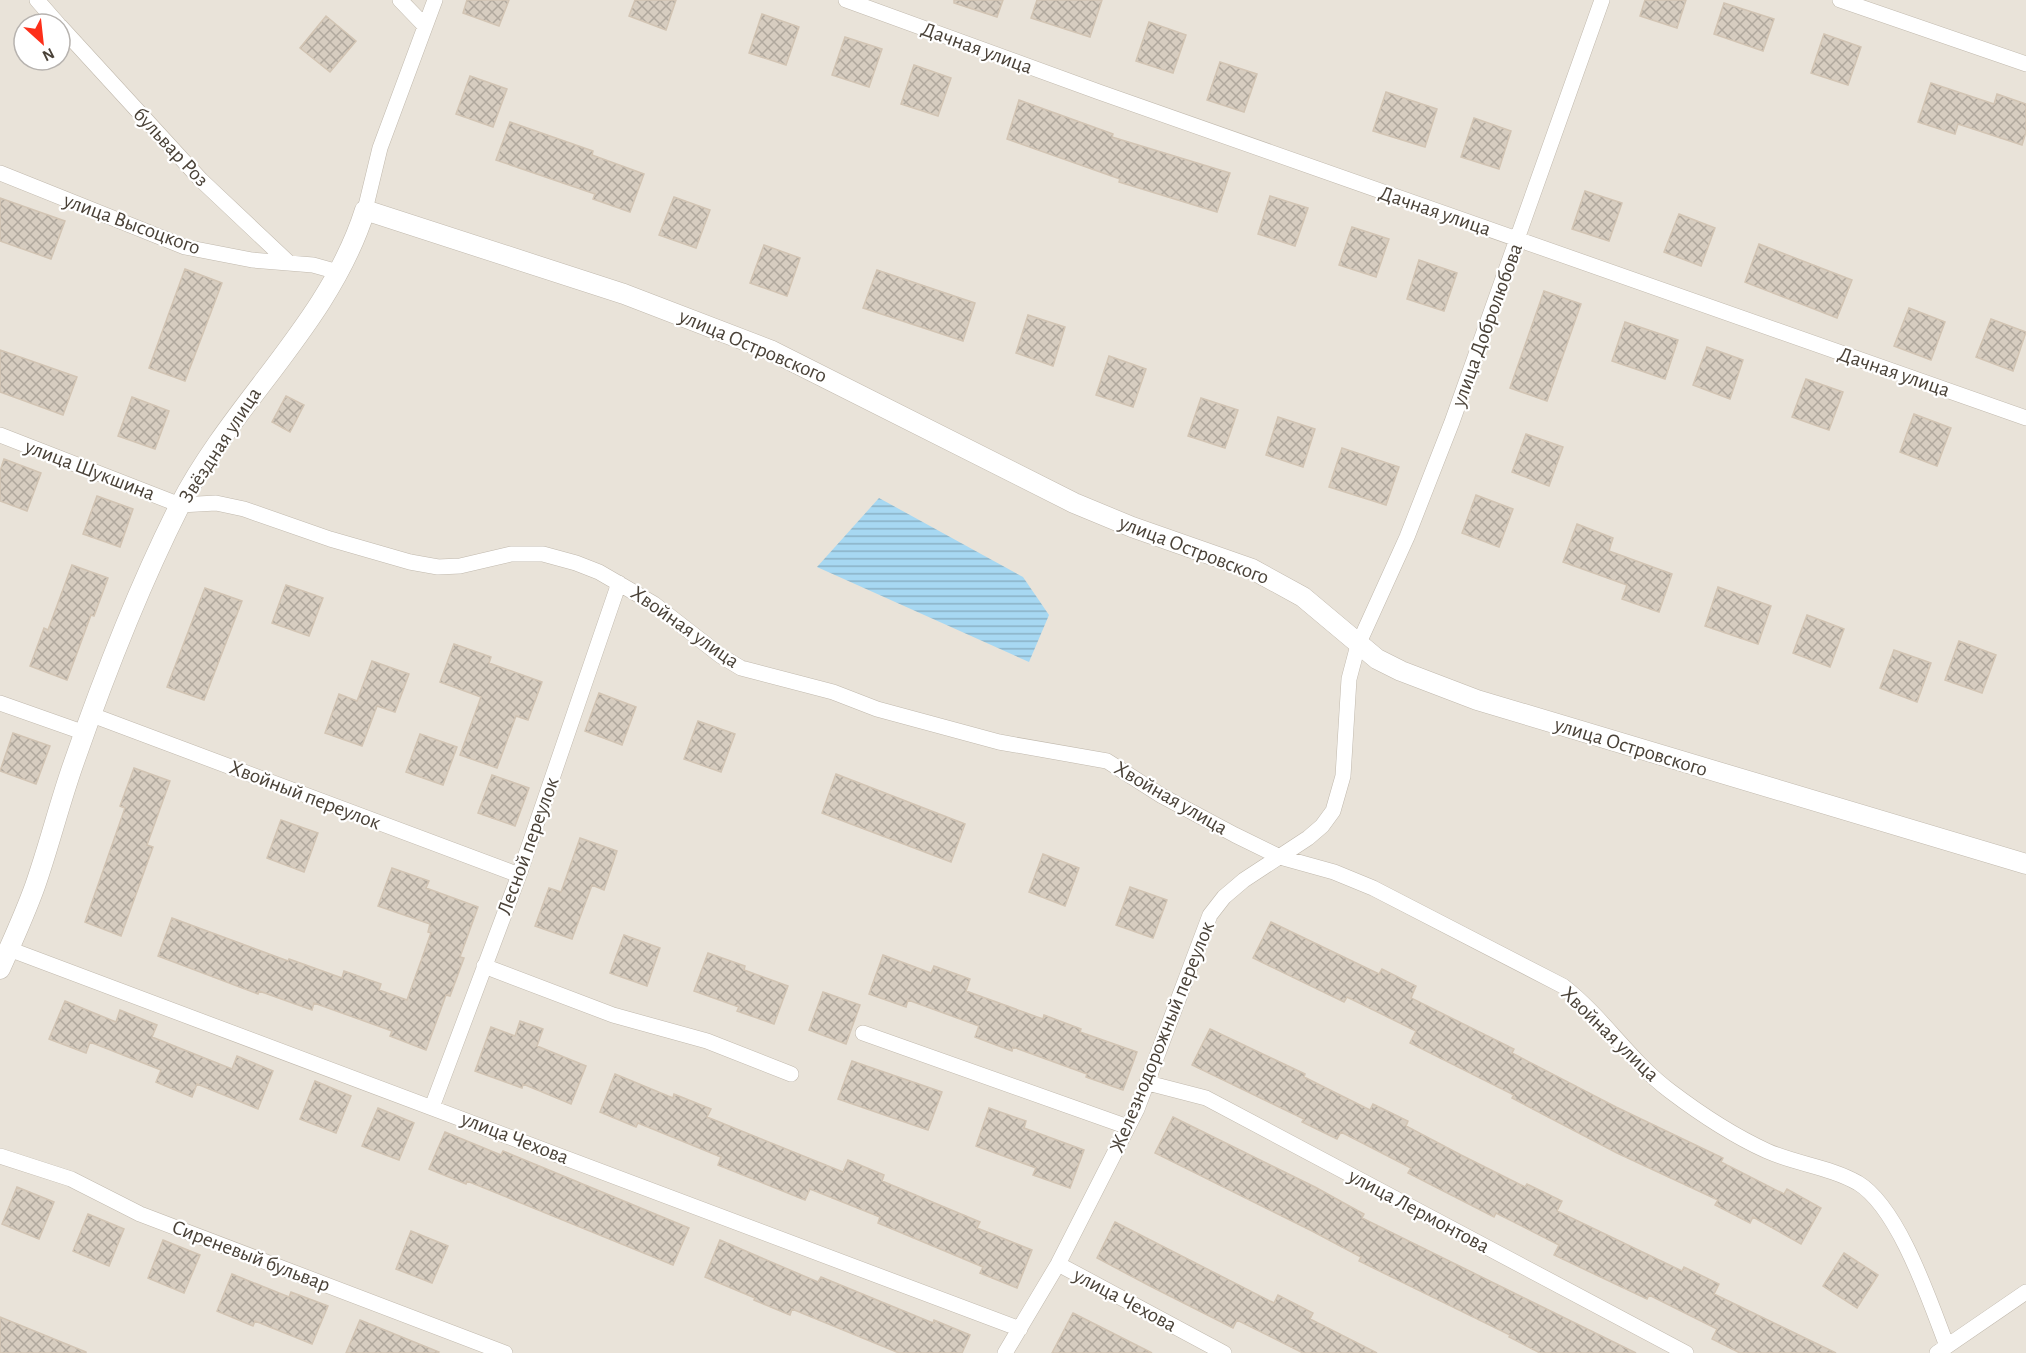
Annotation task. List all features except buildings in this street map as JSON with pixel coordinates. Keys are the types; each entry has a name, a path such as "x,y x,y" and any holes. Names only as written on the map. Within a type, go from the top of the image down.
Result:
{"street":[{"name":"бульвар Роз","path":"37,0 48,12"},
{"path":"400,0 425,26"},
{"name":"Звёздная улица","path":"0,969 34,887 84,734 131,611 180,505 216,444 307,320 356,240 380,148 435,0"},
{"name":"Дачная улица","path":"846,0 1518,240 2026,418"},
{"name":"улица Добролюбова","path":"1358,645 1431,478 1602,0"},
{"path":"1840,0 2026,64"},
{"name":"бульвар Роз","path":"72,39 201,180 288,262"},
{"name":"улица Высоцкого","path":"0,173 185,247 252,260 313,265 338,272"},
{"name":"улица Островского","path":"365,210 624,294 770,350 842,384 1074,503 1132,527 1252,569 1303,597 1358,645 1401,671 1477,700 2026,864"},
{"name":"улица Шукшина","path":"0,435 180,505"},
{"name":"Хвойная улица","path":"180,505 216,503 244,509 330,539 438,567 460,566 511,554 543,554 576,562 619,583 654,604 721,656 741,668 833,692 877,709 999,742 1107,761 1162,796 1280,857 1334,872 1373,888 1563,986 1585,1004 1620,1046 1671,1092 1733,1133 1767,1151 1859,1184 1883,1209 1904,1244 1942,1349"},
{"name":"Лесной переулок","path":"432,1107 519,875 619,583"},
{"name":"Железнодорожный переулок","path":"1005,1353 1058,1264 1128,1128 1148,1083 1209,915 1224,897 1244,880 1322,826 1333,811 1343,776 1349,679 1358,645"},
{"path":"0,703 84,734"},
{"name":"Хвойный переулок","path":"92,715 519,875"},
{"name":"улица Чехова","path":"9,949 1020,1329"},
{"path":"484,966 613,1015 707,1041 791,1074"},
{"path":"863,1033 1128,1128"},
{"name":"улица Лермонтова","path":"1148,1083 1183,1090 1214,1102 1686,1353"},
{"name":"Сиреневый бульвар","path":"0,1156 71,1179 140,1214 505,1353"},
{"name":"улица Чехова","path":"1058,1264 1224,1353"},
{"path":"1942,1349 2026,1292"}],"shaded area":[{"path":"0,0 2026,0 2026,1353 0,1353"}],"water":[{"path":"879,498 1023,577 1049,615 1029,662 817,567"}]}
